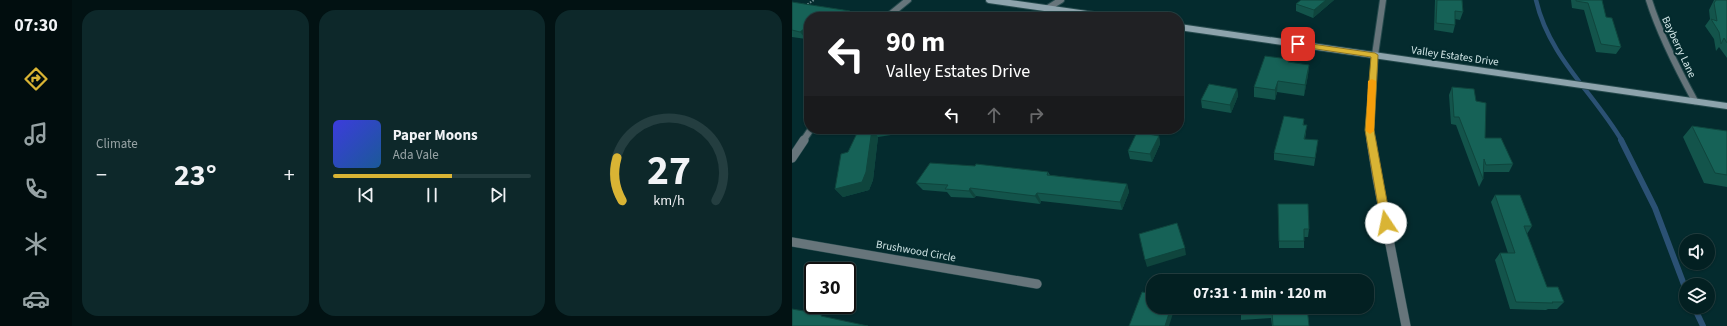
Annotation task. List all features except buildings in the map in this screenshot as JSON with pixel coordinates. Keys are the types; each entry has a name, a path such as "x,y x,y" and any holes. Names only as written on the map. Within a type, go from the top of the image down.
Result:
{"street":[{"path":"893,12 908,0"},
{"path":"989,0 1075,12"},
{"path":"1048,8 1061,0"},
{"path":"1383,0 1375,55 1370,130 1377,178 1406,326"},
{"name":"Bayberry Lane","path":"1649,0 1656,22 1679,72 1695,101"},
{"name":"Valley Estates Drive","path":"1184,28 1727,106"},
{"path":"792,158 808,134"},
{"name":"Brushwood Circle","path":"792,242 1037,284"}],"path":[{"path":"804,7 814,0"}],"waterway":[{"path":"1536,0 1542,20 1561,57 1611,123 1622,141"},
{"path":"1621,140 1655,208 1681,278"},
{"path":"1697,314 1703,326"}],"slow traffic":[{"path":"1370,131 1372,81"}],"route":[{"path":"1298,44 1375,55 1371,92 1370,130 1377,178 1386,223"}]}
